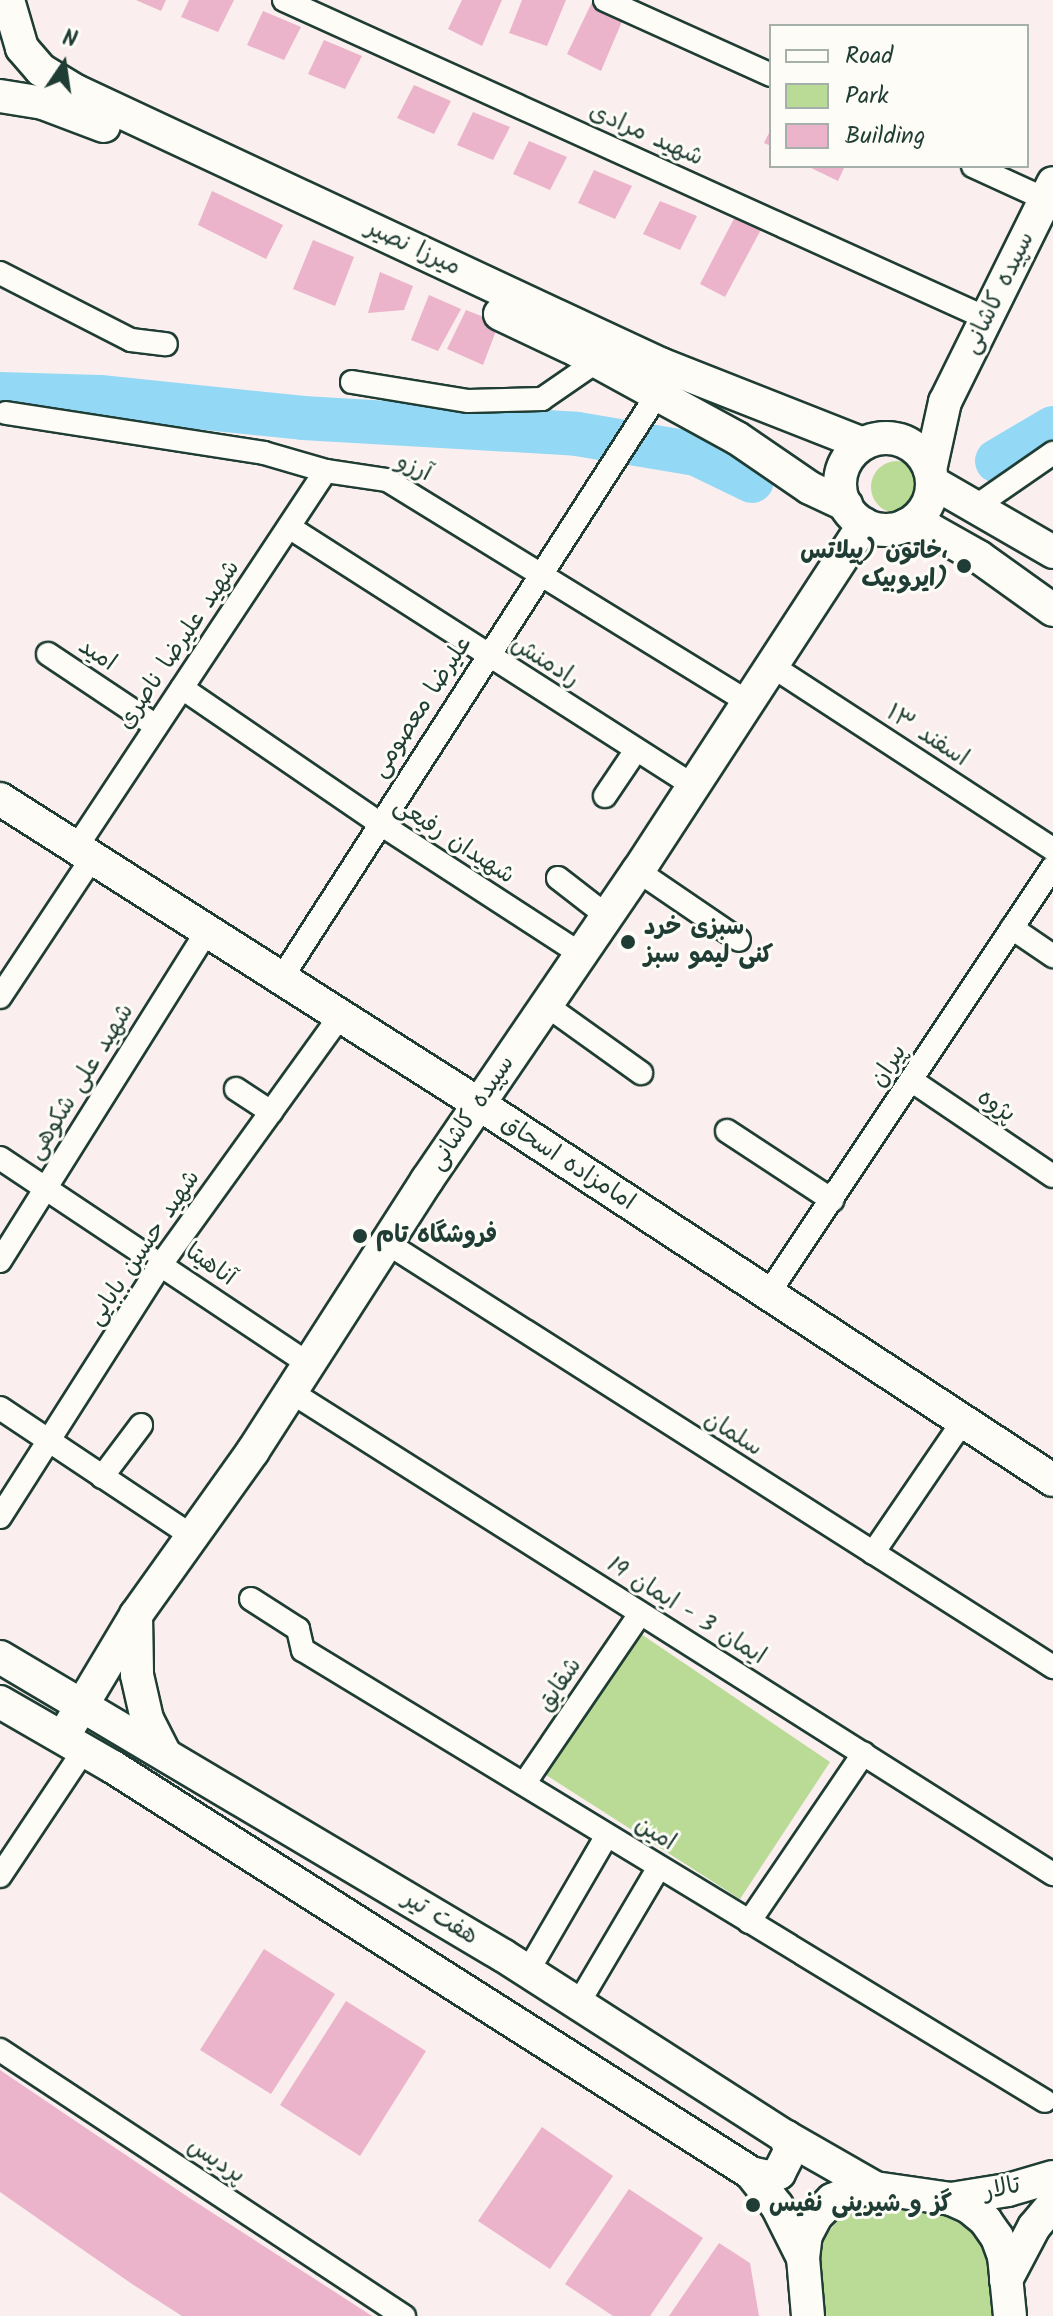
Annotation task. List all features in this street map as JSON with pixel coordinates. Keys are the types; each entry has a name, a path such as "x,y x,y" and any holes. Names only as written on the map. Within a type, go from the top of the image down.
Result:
{"street":[{"name":"میرزا نصیر","path":"8,0 22,48 71,101 597,361 650,380 875,441"},
{"name":"شهید مرادی","path":"284,0 986,318"},
{"path":"605,0 769,74"},
{"name":"میرزا نصیر","path":"0,96 71,101 650,380 855,515"},
{"path":"979,168 1049,191"},
{"name":"سپیده کاشانی","path":"931,476 945,402 1049,191"},
{"path":"0,273 131,340 166,344"},
{"path":"352,382 468,401 542,399 597,361"},
{"name":"علیرضا معصومی","path":"281,979 610,466 650,380"},
{"path":"945,402 850,455 842,471 840,488 855,515 878,529 906,525 931,530 979,557 1053,610"},
{"name":"آرزو","path":"6,413 264,453 326,471 387,480 749,703"},
{"path":"875,441 909,444 931,476 975,507 1053,552"},
{"path":"975,507 1053,453"},
{"name":"شهید علیرضا ناصری","path":"0,997 156,726 326,471"},
{"path":"906,525 926,508 931,476"},
{"name":"سپیده کاشانی","path":"73,1744 83,1704 136,1615 291,1392 479,1104 749,703 855,515"},
{"name":"رادمنش","path":"289,527 486,656 694,786"},
{"name":"امید","path":"48,654 156,726"},
{"name":"اسفند ۱۳","path":"772,666 1053,849"},
{"name":"شهیدان رفیعی","path":"182,688 379,823 581,954"},
{"path":"605,796 636,750"},
{"name":"امامزاده اسحاق","path":"0,799 479,1104 1053,1480"},
{"name":"پیران","path":"768,1294 1053,867"},
{"path":"638,871 739,940"},
{"path":"558,878 607,916"},
{"path":"1012,928 1053,956"},
{"name":"شهید علی شکوهی","path":"0,1261 207,931"},
{"path":"546,1005 641,1073"},
{"name":"شهید حسین بابایی","path":"0,1517 162,1263 340,1016"},
{"name":"پژوه","path":"911,1080 1053,1176"},
{"path":"236,1089 271,1112"},
{"path":"727,1131 832,1200"},
{"name":"آناهیتا","path":"0,1158 162,1263 309,1364"},
{"name":"سلمان","path":"387,1243 1053,1667"},
{"name":"ایمان 3 - ایمان 19","path":"291,1392 1053,1874"},
{"path":"0,1408 192,1536"},
{"path":"873,1553 963,1421"},
{"path":"102,1477 141,1425"},
{"name":"امین","path":"251,1599 298,1629 303,1650 1045,2101"},
{"name":"شقایق","path":"524,1784 640,1614"},
{"path":"136,1615 137,1675 147,1719 164,1752"},
{"name":"هفت تیر","path":"0,1657 528,1971 786,2137 875,2188"},
{"name":"هفت تیر","path":"0,1702 73,1744 447,1977 751,2173 777,2206 803,2258"},
{"path":"0,1876 73,1744"},
{"path":"749,1922 864,1753"},
{"path":"528,1971 607,1835"},
{"path":"578,2004 659,1867"},
{"name":"پردیس","path":"0,2050 404,2316"},
{"path":"751,2173 769,2177 779,2173 790,2151 786,2137"},
{"name":"تالار","path":"951,2199 1008,2190 1053,2177"},
{"path":"808,2316 803,2258 806,2235 816,2216 832,2200 853,2191 875,2188 951,2199 969,2207 997,2237 1010,2316"},
{"name":"تالار","path":"1006,2280 1034,2227 1053,2204"}],"green space":[{"path":"897,461 915,469 923,487 915,505 897,513 879,505 871,487 879,469"},
{"path":"641,1634 830,1762 740,1899 546,1775"},
{"path":"875,2205 946,2216 973,2232 987,2259 993,2316 825,2316 820,2258 822,2241 842,2214 857,2207"}],"building":[{"path":"136,0 166,0 161,11"},
{"path":"189,0 234,0 218,32 181,17"},
{"path":"462,0 502,0 482,46 448,29"},
{"path":"522,0 566,0 547,46 509,33"},
{"path":"593,0 626,12 601,71 567,54"},
{"path":"263,11 301,27 284,60 247,45"},
{"path":"324,40 362,56 345,89 308,74"},
{"path":"414,85 451,101 434,134 397,118"},
{"path":"473,112 510,127 493,160 457,145"},
{"path":"529,141 567,157 550,190 513,174"},
{"path":"811,168 844,168 838,181"},
{"path":"594,170 632,186 615,219 578,203"},
{"path":"212,191 283,225 266,259 198,225"},
{"path":"660,201 697,216 680,250 643,234"},
{"path":"739,209 765,222 725,297 700,284"},
{"path":"313,240 354,257 335,306 293,289"},
{"path":"380,272 413,286 404,310 368,313"},
{"path":"429,295 461,309 438,351 411,340"},
{"path":"466,310 499,323 483,365 447,349"},
{"path":"264,1949 335,1994 271,2094 200,2050"},
{"path":"346,2001 426,2051 360,2156 280,2105"},
{"path":"0,2070 372,2316 182,2316 132,2284 0,2192"},
{"path":"542,2127 613,2176 550,2269 478,2221"},
{"path":"629,2189 703,2238 650,2316 613,2316 565,2284"},
{"path":"719,2243 750,2263 759,2316 669,2316"}],"waterway":[{"path":"0,394 100,397 303,418 577,434 696,454 752,481"},
{"path":"997,461 1053,428"}],"place":[{"name":"خاتون (پیلاتس، ایروبیک)","path":"964,566"},
{"name":"سبزی خرد کنی لیمو سبز","path":"628,942"},
{"name":"فروشگاه تام","path":"360,1236"},
{"name":"گز و شیرینی نفیس","path":"753,2205"}]}
